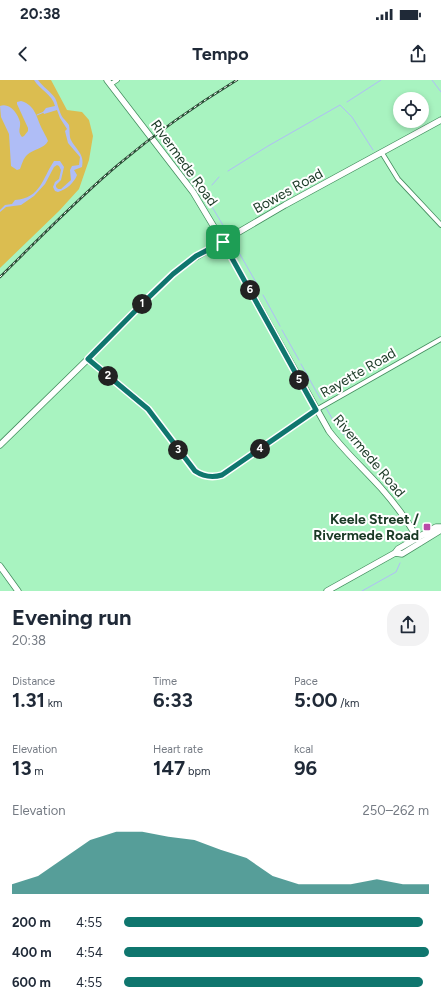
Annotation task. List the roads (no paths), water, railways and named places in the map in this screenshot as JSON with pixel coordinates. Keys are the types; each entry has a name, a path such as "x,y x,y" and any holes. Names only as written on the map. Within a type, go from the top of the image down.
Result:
{"street":[{"path":"109,82 116,80"},
{"name":"Rivermede Road","path":"109,82 193,192 223,242 316,410 336,440 382,489 419,541"},
{"name":"Bowes Road","path":"0,445 146,300 173,274 196,256 223,242 285,205 441,120"},
{"path":"382,153 398,179 441,225"},
{"name":"Rayette Road","path":"88,359 148,409 195,471 205,476 214,477 222,475 316,410 441,339"},
{"path":"419,541 436,527 441,527"},
{"path":"327,591 395,553 398,549 441,530"},
{"path":"0,566 18,591"}],"water":[{"path":"34,80 38,80 55,98 63,118 69,125 71,140 81,155 83,163 82,167 74,170 77,175 72,183 58,192 55,191 53,187 55,182 59,179 61,170 57,165 54,167 45,184 34,196 21,205 6,207 0,212 5,205 12,204 15,200 30,196 36,192 54,161 60,161 64,167 61,180 56,185 58,189 61,189 71,180 70,170 72,166 79,165 80,157 68,143 65,131 67,129 57,110 44,114 43,112 46,108 55,106 49,95 39,87"},
{"path":"21,101 32,108 48,141 44,146 27,155 20,169 17,170 11,166 9,134 1,117 0,106 3,105 13,109 20,122 19,131 22,137 28,131 28,128 17,104 17,102"}],"waterway":[{"path":"347,102 381,80"},
{"path":"432,80 441,92"},
{"path":"228,171 268,146 340,105 352,117 373,150"},
{"path":"37,115 44,112"},
{"path":"212,185 219,177"},
{"path":"207,193 208,200 227,232"},
{"path":"234,244 257,284"},
{"path":"263,295 280,326"},
{"path":"282,330 299,360"},
{"path":"301,364 321,400"},
{"path":"326,408 344,435"},
{"path":"350,443 375,468"},
{"path":"379,474 390,486"},
{"path":"362,591 396,572 400,563"}],"railway":[{"path":"0,277 103,177 147,141 176,120 237,80"}],"place":[{"name":"Keele Street / Rivermede Road","path":"427,527"}]}
